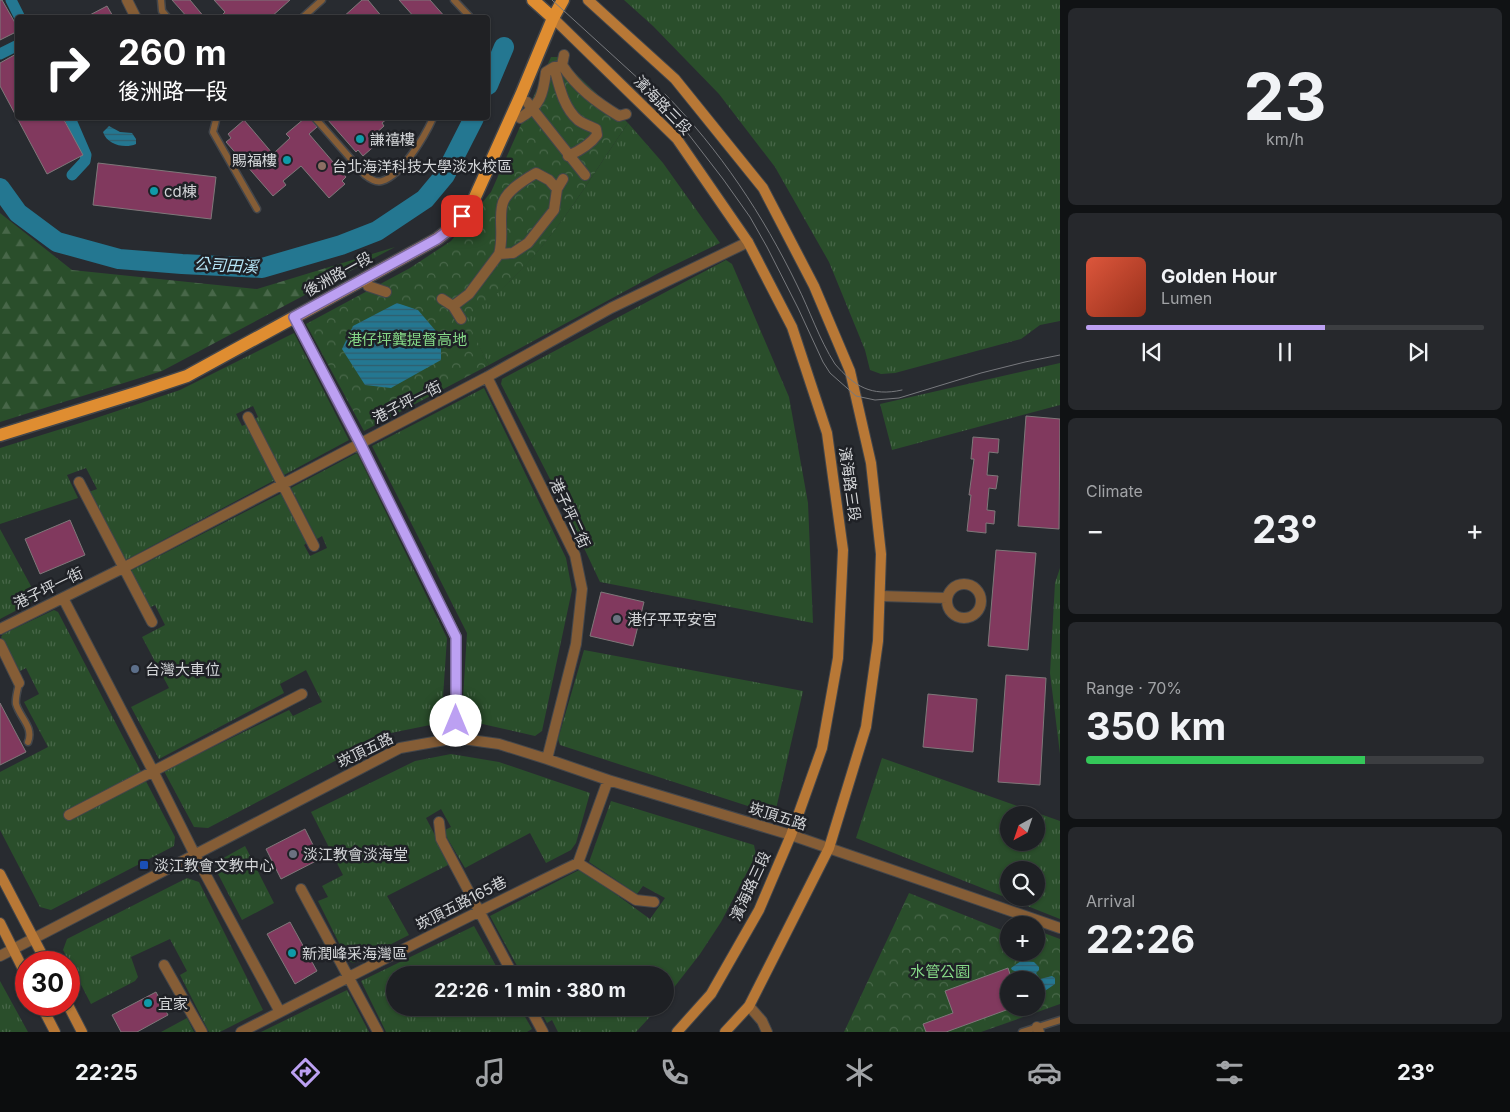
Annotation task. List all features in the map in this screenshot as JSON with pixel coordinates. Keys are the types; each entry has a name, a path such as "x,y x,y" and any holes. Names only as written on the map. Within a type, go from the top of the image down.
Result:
{"main road":[{"name":"濱海路三段","path":"534,0 553,18"},
{"name":"後洲路一段","path":"0,435 186,376 437,239 460,219 471,206 553,18 563,0"}],"street":[{"path":"127,0 134,15"},
{"name":"濱海路三段","path":"588,0 675,79 763,188 814,286 850,371 871,462 881,554 878,641 866,727 829,848 749,1006 725,1032"},
{"name":"濱海路三段","path":"553,18 676,139 748,242 792,327 827,433 843,550 838,658 822,748 792,835 759,910 711,994 677,1032"},
{"path":"560,62 569,76 589,96 619,116 626,114"},
{"path":"560,62 563,96 573,115 580,122 596,129 597,135 593,141 568,156"},
{"path":"520,118 530,106 541,98 546,72 560,62"},
{"path":"563,96 589,96"},
{"path":"530,106 585,175"},
{"path":"453,306 469,294 499,254 502,243 502,204 517,184 536,173 549,180 556,189"},
{"path":"499,254 513,253 528,243 554,210 556,189 562,179"},
{"name":"港子坪一街","path":"0,629 123,568 487,377 611,308 748,242"},
{"path":"368,286 386,292"},
{"path":"442,299 453,306 461,319"},
{"path":"294,317 360,443 456,637 456,738"},
{"name":"港子坪二街","path":"487,377 575,555 582,589 576,644 547,759"},
{"path":"248,417 314,546"},
{"path":"79,482 152,622"},
{"path":"880,596 947,598"},
{"path":"63,598 195,855 280,1012"},
{"path":"0,644 20,683"},
{"path":"70,816 302,694"},
{"name":"崁頂五路","path":"0,956 400,748 456,738 499,744 608,780 792,835 1060,928"},
{"path":"608,780 578,863 636,900 654,902"},
{"path":"439,822 441,839 508,966"},
{"name":"崁頂五路165巷","path":"241,1032 350,978 478,910 578,863"},
{"path":"0,874 40,951"},
{"path":"301,888 378,1032"},
{"path":"0,923 15,953"},
{"path":"164,965 202,1032"},
{"path":"749,1006 762,1021 767,1032"},
{"path":"47,1016 55,1032"},
{"path":"74,1016 82,1032"},
{"path":"534,1016 543,1032"}],"lane":[{"path":"160,0 162,12 165,15"},
{"path":"305,15 322,0"},
{"path":"454,0 468,15"},
{"path":"216,120 213,132 257,209"},
{"path":"317,120 365,175 373,181 382,182 412,156 432,120"},
{"path":"20,683 15,702 30,730 28,742"},
{"path":"1022,1032 1038,1029 1060,1020"}],"green space":[{"path":"624,0 1060,0 1060,321 1040,325 1021,339 895,373 881,374 870,370 865,350 829,262 775,167 719,94 653,26"},
{"name":"港仔坪龔提督高地","path":"551,57 558,57 628,123 556,229 535,254 514,278 465,317 489,365 364,431 306,324 410,268 451,241 491,192"},
{"path":"628,123 663,163 720,243 664,270 489,365 464,317 490,299 535,254 575,202"},
{"path":"0,213 72,270 257,289 395,247 162,371 0,422"},
{"path":"726,260 732,264 789,397 808,503 813,623 600,582 568,514 501,384 502,379"},
{"path":"294,333 349,440 284,475 255,419 258,417 253,406 236,414 242,426 246,424 275,480 124,561 89,492 97,489 86,468 67,475 78,498 0,524 0,448 180,390"},
{"path":"1060,363 1060,405 892,450 880,404"},
{"path":"484,388 566,558 572,590 542,731 535,736 469,721 462,715 467,633 372,446"},
{"path":"357,453 447,638 442,712 435,724 386,734 208,828 194,827 164,771 289,710 293,716 322,702 306,670 280,684 284,693 159,759 131,707 169,688 142,637 165,625 155,605 149,608 130,571 282,493 308,542 304,545 310,556 327,548 322,536 317,539 291,488"},
{"path":"0,529 38,599 0,619"},
{"path":"1060,568 1060,754 1050,673 1055,583"},
{"path":"54,610 58,612 175,837 174,846 51,910 40,907 0,830 0,772 48,747 24,702 39,694 26,668 20,671 1,637 3,634"},
{"path":"584,650 803,691 776,809 769,813 560,745 558,739"},
{"path":"451,754 499,762 590,793 576,843 571,850 546,863 530,833 465,868 443,831 451,827 441,809 426,818 450,864 387,896 409,935 354,963 348,961 318,901 328,897 322,886 343,875 311,812 415,761"},
{"path":"882,758 1018,806 1000,806 1000,851 1045,851 1045,816 1060,821 1060,919 1027,906 1045,906 1045,861 1000,861 1000,895 856,838"},
{"path":"611,801 754,845 756,855 721,922 700,954 674,987 674,966 517,966 490,916 581,869 650,919 665,898 643,886 637,894 589,862"},
{"path":"245,846 274,903 242,920 216,870 218,861"},
{"path":"187,878 199,882 263,1010 220,1032 209,1032 180,975 187,971 170,939 131,957 138,977 135,981 91,1004 80,983 80,951 64,951 67,939"},
{"name":"水管公園","path":"909,893 1000,929 1000,961 1045,961 1045,933 1060,939 1060,1004 1045,1009 1045,971 1000,971 1000,1016 1026,1016 981,1032 844,1032"},
{"path":"474,926 496,966 392,966"},
{"path":"386,969 386,1016 525,1016 532,1029 527,1032 386,1032 361,981"},
{"path":"0,981 15,1008 15,1016 19,1016 28,1032 0,1032"},
{"path":"347,990 369,1032 261,1032"},
{"path":"543,1016 651,1016 636,1032 558,1032 552,1020 547,1023"},
{"path":"187,1018 194,1032 161,1032"}],"water":[{"path":"109,126 120,132 132,133 136,139 136,144 122,146 112,143 103,132"},
{"path":"397,303 418,310 441,337 441,360 391,388 365,385 342,349 353,326"},
{"path":"1021,961 1034,962 1039,967 1039,970 1014,971 1011,968"},
{"path":"1052,976 1055,978 1055,984 1045,991 1045,978"}],"building":[{"path":"0,0 2,0 15,23 15,32 0,40"},
{"path":"172,0 190,0 202,15 185,15"},
{"path":"214,0 290,0 273,15 222,15 225,12"},
{"path":"362,0 368,0 380,15 345,15"},
{"path":"399,0 430,0 443,15 412,15"},
{"path":"107,6 112,15 90,15"},
{"path":"15,55 15,114 0,86 0,63"},
{"path":"18,120 64,120 83,155 47,174"},
{"name":"賜福樓","path":"244,120 273,154 290,138 286,134 303,120 312,120 317,127 309,134 346,177 342,181 345,184 329,198 301,166 283,181 286,185 273,196 226,142 231,138 228,134"},
{"name":"謙禧樓","path":"328,120 386,120 382,123 384,126 373,136 379,142 363,156 358,150 356,152"},
{"name":"cd棟","path":"98,163 216,177 211,219 93,205"},
{"path":"1026,416 1060,419 1059,529 1018,526"},
{"path":"973,437 999,439 998,453 989,452 987,475 998,476 996,489 989,488 987,510 995,511 994,524 986,523 986,533 967,531 974,459 971,459"},
{"path":"70,520 85,555 40,574 25,539"},
{"path":"996,550 1036,553 1028,650 988,646"},
{"name":"港仔平平安宮","path":"601,592 644,602 633,646 590,636"},
{"path":"1006,675 1046,678 1040,785 998,782"},
{"path":"928,694 977,699 973,752 923,747"},
{"path":"0,703 26,752 0,765"},
{"name":"淡江教會淡海堂","path":"305,829 320,859 281,879 266,849"},
{"name":"新潤峰采海灣區","path":"290,922 317,971 295,984 267,934"},
{"path":"1008,968 1009,971 1000,971 1000,1012 946,1032 926,1032 923,1024 953,1013 945,991"},
{"name":"宜家","path":"156,992 168,1015 137,1032 121,1032 112,1015"}],"waterway":[{"path":"11,0 18,15"},
{"path":"0,54 15,46"},
{"name":"公司田溪","path":"490,80 504,47"},
{"path":"71,120 86,155 85,161 72,175"},
{"name":"公司田溪","path":"0,188 18,213 57,242 119,259 262,268 341,245 377,231 425,199 445,175 473,120"}],"tram line":[{"path":"552,0 653,92 669,109 723,179 750,217 767,247 823,362 830,373 856,396 875,400 899,398 981,373 1060,355"},
{"path":"665,94 704,138 739,184 755,209 784,259 824,345 835,364 856,384 864,388 881,392 902,390"}],"place":[{"name":"謙禧樓","path":"360,139"},
{"name":"賜福樓","path":"287,160"},
{"name":"台北海洋科技大學淡水校區","path":"322,166"},
{"name":"cd棟","path":"154,191"},
{"name":"港仔平平安宮","path":"617,619"},
{"name":"台灣大車位","path":"135,669"},
{"name":"淡江教會淡海堂","path":"293,854"},
{"name":"淡江教會文教中心","path":"144,865"},
{"name":"新潤峰采海灣區","path":"292,953"},
{"name":"宜家","path":"148,1003"}],"route":[{"path":"456,721 456,637 360,443 294,317 437,239 454,226 462,216"}]}
